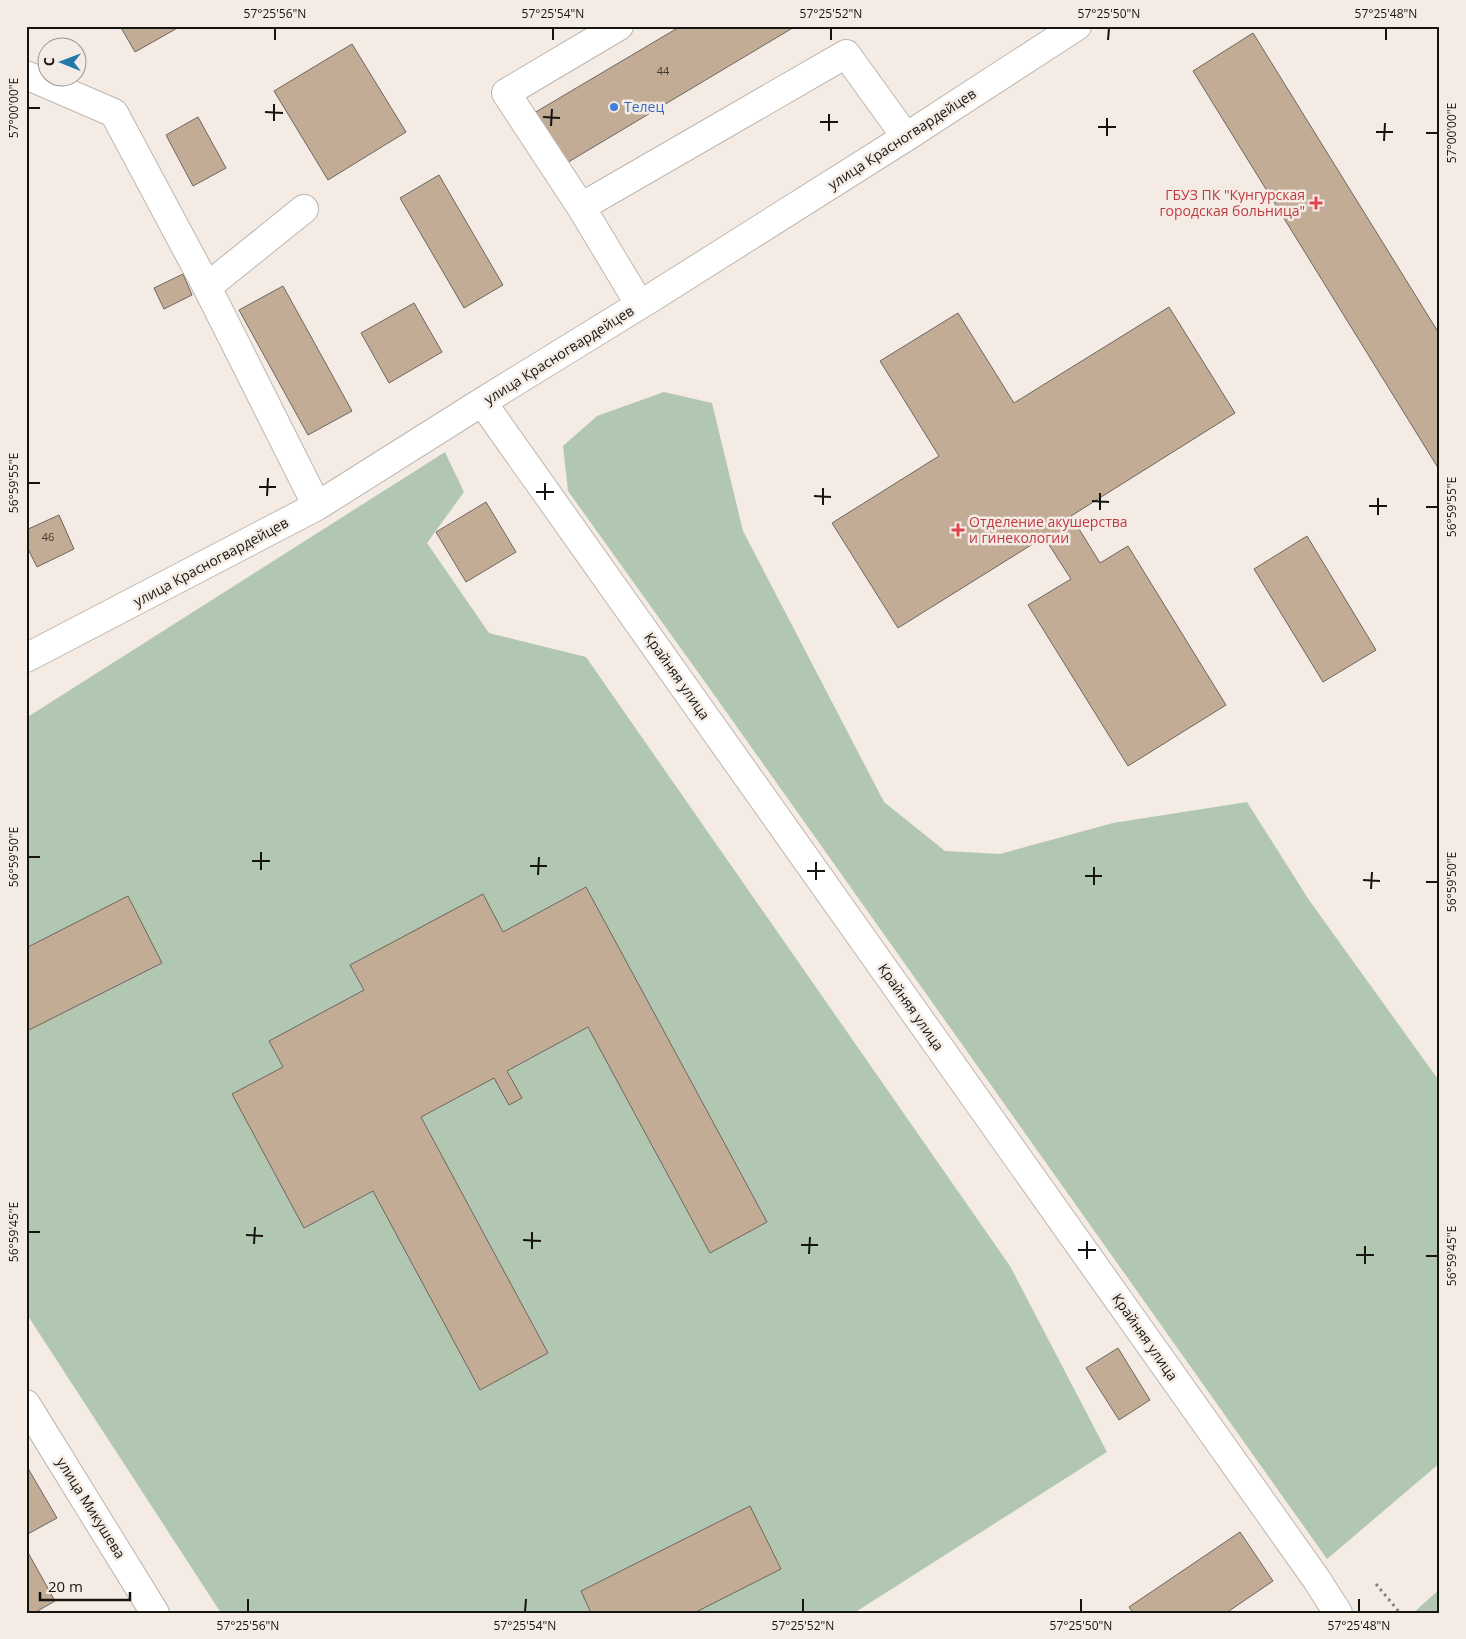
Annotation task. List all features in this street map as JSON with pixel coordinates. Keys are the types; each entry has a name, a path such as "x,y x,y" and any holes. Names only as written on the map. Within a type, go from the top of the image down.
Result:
{"street":[{"path":"619,26 506,93 581,207 640,305"},
{"name":"улица Красногвардейцев","path":"26,658 317,506 906,137 1077,26"},
{"path":"581,207 846,54 906,137"},
{"path":"26,75 114,113 207,287 317,506"},
{"path":"207,287 304,209"},
{"name":"Крайняя улица","path":"482,402 1317,1580 1338,1613"},
{"name":"улица Микушева","path":"26,1404 155,1613"}],"path":[{"path":"1376,1584 1400,1613"}],"green space":[{"path":"664,392 712,403 743,531 884,802 945,851 1000,854 1113,823 1247,802 1309,900 1440,1082 1440,1463 1327,1559 568,491 563,446 597,416"},
{"path":"445,452 464,492 427,543 489,633 586,657 1010,1266 1107,1452 854,1613 221,1613 26,1313 26,718"},
{"path":"1440,1589 1440,1613 1413,1613"}],"building":[{"path":"120,26 181,26 135,52"},
{"path":"681,26 796,26 560,167 529,116"},
{"name":"ГБУЗ ПК \"Кунгурская городская больница\"","path":"1253,33 1440,335 1440,471 1193,71"},
{"path":"352,44 406,132 328,180 274,91"},
{"path":"198,117 226,168 193,186 166,135"},
{"path":"439,175 503,285 464,308 400,198"},
{"path":"183,274 192,295 164,309 154,288"},
{"path":"283,286 352,411 308,435 239,310"},
{"path":"414,303 442,352 389,383 361,333"},
{"name":"Отделение акушерства и гинекологии","path":"1169,307 1235,413 1071,516 1100,563 1128,546 1226,705 1128,766 1028,605 1071,579 1044,537 898,628 832,523 939,456 880,361 958,313 1014,403"},
{"path":"486,502 516,552 466,582 436,532"},
{"path":"59,515 74,549 37,567 26,545 26,530"},
{"path":"1307,536 1376,650 1323,682 1254,569"},
{"path":"586,887 767,1222 710,1253 588,1027 507,1071 522,1098 509,1105 494,1078 421,1117 548,1353 480,1390 373,1191 304,1228 232,1094 283,1067 269,1041 364,990 350,965 483,894 503,932"},
{"path":"128,896 162,963 29,1030 26,1024 26,948"},
{"path":"1118,1348 1150,1400 1119,1420 1086,1368"},
{"path":"26,1465 57,1518 26,1535"},
{"path":"750,1506 781,1569 694,1613 591,1613 581,1591"},
{"path":"1240,1532 1273,1581 1226,1613 1133,1613 1129,1607"},
{"path":"26,1549 55,1601 34,1613 26,1613"}],"place":[{"name":"Телец","path":"614,107"},
{"name":"ГБУЗ ПК \"Кунгурская городская больница\"","path":"1316,203"},
{"name":"Отделение акушерства и гинекологии","path":"958,530"}]}
